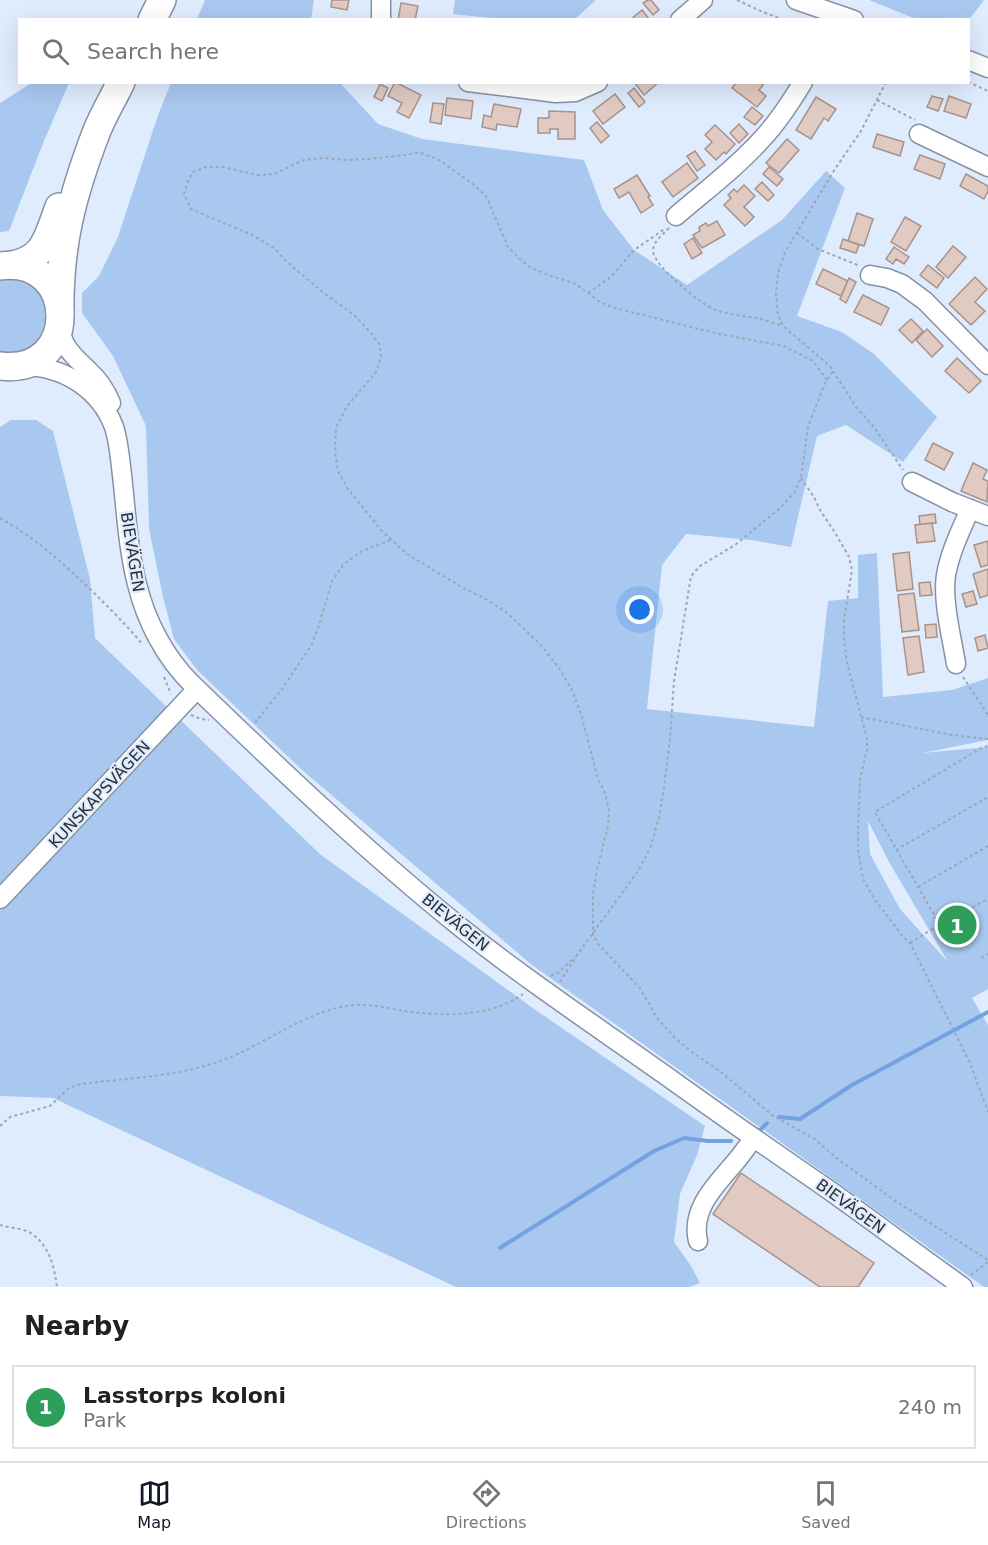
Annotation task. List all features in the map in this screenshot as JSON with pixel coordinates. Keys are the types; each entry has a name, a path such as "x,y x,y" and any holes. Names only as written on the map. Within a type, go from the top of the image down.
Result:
{"highway":[{"path":"153,18 162,0"},
{"path":"9,366 33,362 47,351 56,338 60,318 62,257 73,197 97,131 120,84"},
{"path":"4,265 23,263 31,259 43,246 84,147 97,131"},
{"path":"4,265 30,269 45,279 56,296 60,318"}],"street":[{"path":"381,0 381,18"},
{"path":"682,18 703,0"},
{"path":"800,1 834,16"},
{"path":"970,60 988,68"},
{"path":"484,84 556,93 575,92 593,84"},
{"path":"673,220 763,139 802,84"},
{"path":"919,134 988,167"},
{"path":"870,275 902,284 926,301 988,365"},
{"name":"BIEVÄGEN","path":"60,318 62,336 68,350 95,377 108,396 116,418 116,434 133,565 141,599 151,625 181,673 306,792 461,927 551,994 960,1286"},
{"name":"BIEVÄGEN","path":"9,366 34,366 50,369 79,382 102,404 116,434"},
{"path":"912,482 988,516"},
{"path":"956,664 948,613 946,578 957,540 970,509"},
{"name":"KUNSKAPSVÄGEN","path":"0,899 187,711 197,689"},
{"path":"698,1241 696,1231 703,1204 754,1138"}],"path":[{"path":"737,0 779,18"},
{"path":"970,83 988,91"},
{"path":"783,326 776,305 776,283 785,252 856,138 885,84"},
{"path":"877,100 919,122 922,128 919,134"},
{"path":"827,380 813,361 784,346 719,334 615,308 600,302 576,284 530,267 508,247 486,196 439,160 419,152 368,159 304,160 274,174 258,175 223,167 206,166 193,172 184,194 191,209 250,234 274,248 325,294 354,315 371,333 379,344 381,355 377,371 348,405 336,427 335,452 338,471 348,489 381,530 407,555 506,612 540,644 559,668 572,690 609,810 608,826 593,896 593,934 598,944 640,988 657,1018 675,1038 692,1052 721,1072 772,1115 816,1140 835,1157 897,1202 988,1261 960,1286"},
{"path":"588,293 612,276 634,250 673,220"},
{"path":"673,220 669,230 655,243 653,253 670,275 699,301 714,309 783,326 822,358 912,482"},
{"path":"797,233 818,249 861,266 870,275"},
{"path":"551,994 638,871 651,846 663,795 674,681 691,576 700,566 735,545 779,509 794,493 801,478 808,426 833,371"},
{"path":"801,478 849,557 852,570 844,620 844,640 847,663 867,739 867,750 860,779 858,823 858,850 863,879 874,900 910,943 970,1063 988,1112"},
{"path":"0,518 27,535 66,566 111,609 146,649"},
{"path":"246,735 282,689 312,644 320,625 332,581 344,564 362,551 391,540"},
{"path":"956,664 988,715"},
{"path":"162,670 170,692 187,711"},
{"path":"860,716 952,735 988,739"},
{"path":"940,925 875,812 981,748 988,746"},
{"path":"896,850 988,797"},
{"path":"918,887 988,846"},
{"path":"910,943 988,899"},
{"path":"981,958 988,954"},
{"path":"0,1126 10,1117 50,1106 69,1088 81,1083 163,1074 219,1062 299,1022 337,1008 362,1005 437,1013 485,1011 518,998 537,975 549,977 555,975 577,955"},
{"path":"0,1225 27,1231 43,1244 53,1263 57,1287"}],"shaded area":[{"path":"205,0 314,0 311,18 197,18"},
{"path":"455,0 596,0 576,18 492,18 453,14"},
{"path":"869,0 984,0 970,19 914,18"},
{"path":"30,84 69,84 9,231 0,232 0,103"},
{"path":"171,84 341,84 378,124 422,139 584,160 603,210 634,250 687,285 782,220 826,171 845,188 797,316 842,332 874,354 937,417 903,462 846,425 817,436 791,547 751,540 686,534 662,565 647,709 814,727 828,601 858,598 858,555 877,553 883,697 952,690 988,678 988,740 922,753 988,747 988,989 972,998 988,1025 988,1287 984,1287 532,965 302,770 198,671 174,639 163,597 149,529 146,426 113,356 82,313 82,293 99,276 118,237 158,115","holes":["868,821 889,862 948,962 900,909 870,854"]},
{"path":"0,276 27,279 45,296 48,329 32,349 0,355"},
{"path":"11,420 36,420 53,431 90,579 95,638 321,855 537,1011 705,1126 697,1155 680,1194 674,1242 700,1283 689,1287 456,1287 53,1098 0,1096 0,427"}],"building":[{"path":"332,0 349,0 347,10 331,7"},
{"path":"651,0 659,10 653,15 643,3"},
{"path":"401,3 418,6 415,18 398,18"},
{"path":"642,10 648,18 632,18"},
{"path":"380,84 388,88 382,101 374,97"},
{"path":"394,84 399,84 421,95 409,118 397,112 402,103 388,96"},
{"path":"636,84 657,84 644,95"},
{"path":"735,84 762,84 759,90 766,96 757,107 732,88"},
{"path":"634,88 645,102 639,107 628,93"},
{"path":"615,94 625,107 603,124 593,111"},
{"path":"932,96 943,99 938,111 927,107"},
{"path":"949,96 971,104 966,118 944,111"},
{"path":"816,97 836,109 828,121 824,118 811,139 796,130"},
{"path":"447,98 473,101 471,119 445,115"},
{"path":"433,103 444,104 441,124 430,122"},
{"path":"494,104 521,109 517,127 497,124 496,130 482,127 484,115 491,117"},
{"path":"752,107 763,116 755,125 744,117"},
{"path":"549,111 575,112 575,139 558,139 558,129 550,129 550,133 538,133 538,118 549,118"},
{"path":"597,122 609,136 601,143 590,128"},
{"path":"739,124 748,134 739,143 730,133"},
{"path":"715,125 735,144 726,154 724,152 716,160 705,149 712,142 705,135"},
{"path":"877,134 904,142 900,156 873,147"},
{"path":"787,139 799,150 779,173 766,163"},
{"path":"695,151 705,165 697,171 687,156"},
{"path":"920,155 945,164 940,179 914,169"},
{"path":"687,163 698,178 673,197 662,182"},
{"path":"769,167 783,179 777,186 763,174"},
{"path":"966,174 988,186 984,199 960,186"},
{"path":"637,175 653,205 641,213 629,192 619,198 614,189"},
{"path":"762,182 774,195 768,201 755,189"},
{"path":"744,185 755,196 744,207 754,217 745,226 724,205 731,198 728,195 734,189 737,192"},
{"path":"857,213 873,219 864,246 848,241"},
{"path":"905,217 921,226 906,251 891,242"},
{"path":"717,221 725,235 702,248 693,235 700,231 699,227 706,223 708,226"},
{"path":"693,238 702,253 692,259 684,244"},
{"path":"843,239 859,245 856,253 840,248"},
{"path":"953,246 966,257 948,278 936,267"},
{"path":"894,247 909,257 904,264 896,259 893,264 886,259"},
{"path":"928,265 944,278 937,288 920,275"},
{"path":"823,269 848,281 841,296 816,284"},
{"path":"975,277 987,289 975,302 985,311 971,325 949,304"},
{"path":"849,278 856,282 846,303 840,299"},
{"path":"863,295 889,308 881,325 854,312"},
{"path":"911,319 923,331 912,343 899,330"},
{"path":"927,329 943,346 932,357 916,340"},
{"path":"957,358 981,381 969,393 945,371"},
{"path":"933,443 953,453 944,470 925,460"},
{"path":"973,463 987,470 983,479 988,481 987,502 961,491"},
{"path":"935,514 936,523 920,525 919,516"},
{"path":"932,523 935,541 917,543 915,525"},
{"path":"988,541 988,565 981,567 974,545"},
{"path":"909,552 913,589 897,591 893,554"},
{"path":"988,569 988,595 980,598 973,574"},
{"path":"930,582 932,595 920,596 919,583"},
{"path":"973,591 977,604 966,607 962,594"},
{"path":"914,593 919,630 902,632 898,595"},
{"path":"936,624 937,637 926,638 925,625"},
{"path":"985,635 988,648 978,651 975,638"},
{"path":"919,636 924,672 908,675 903,638"},
{"path":"741,1173 874,1263 858,1287 820,1287 713,1214"}],"waterway":[{"path":"779,1117 800,1119 852,1085 988,1012"},
{"path":"759,1131 767,1123"},
{"path":"500,1248 654,1151 684,1138 731,1141"}],"place":[{"name":"Lasstorps koloni","path":"957,925"}]}
